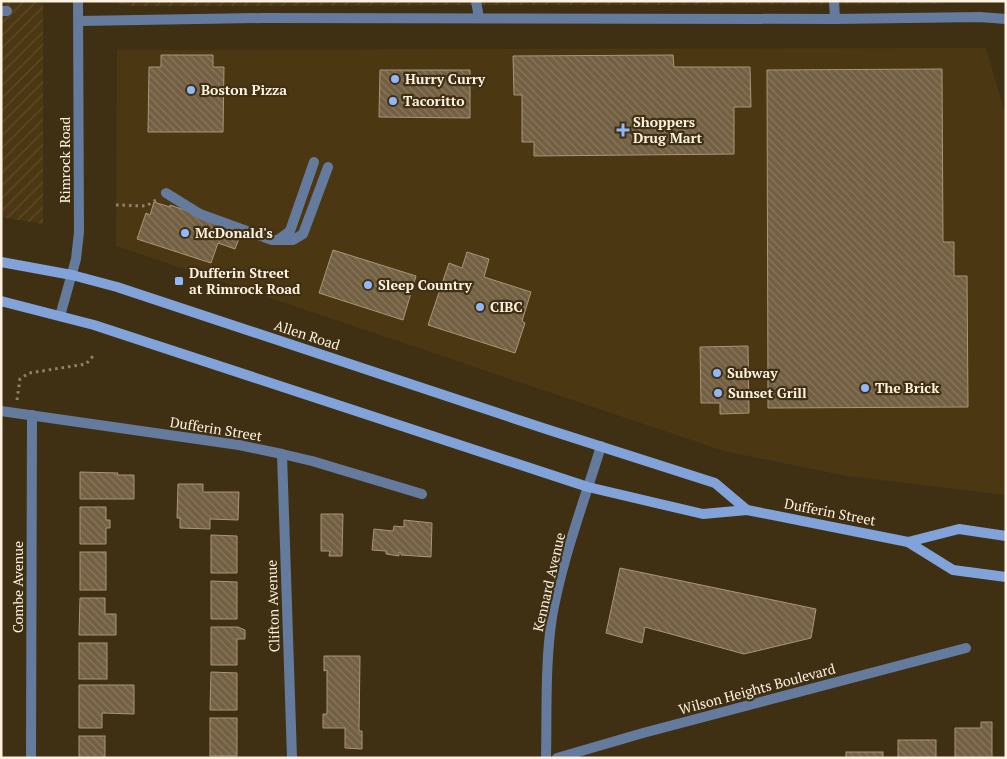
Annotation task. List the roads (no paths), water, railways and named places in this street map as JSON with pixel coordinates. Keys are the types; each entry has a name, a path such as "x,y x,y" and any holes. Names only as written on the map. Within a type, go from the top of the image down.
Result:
{"main road":[{"name":"Allen Road","path":"1,262 72,275 117,287 601,446"},
{"path":"1,301 94,325 588,487"},
{"name":"Dufferin Street","path":"601,446 715,483 747,510"},
{"name":"Dufferin Street","path":"588,487 703,514 747,510 908,542 953,570 1006,577"},
{"name":"Dufferin Street","path":"908,542 959,529 1006,536"}],"street":[{"name":"Rimrock Road","path":"60,316 76,259 79,232 78,1"},
{"path":"476,1 479,18"},
{"path":"834,1 835,19"},
{"path":"79,21 262,18 835,19 980,17 1006,19"},
{"path":"278,240 290,231 314,162"},
{"path":"166,193 200,214 272,240 293,240 304,234 328,167"},
{"name":"Dufferin Street","path":"1,411 282,454 312,461 422,494"},
{"name":"Combe Avenue","path":"31,758 32,415"},
{"name":"Kennard Avenue","path":"546,758 549,646 552,616 567,551 601,446"},
{"name":"Clifton Avenue","path":"282,454 292,758"},
{"name":"Wilson Heights Boulevard","path":"557,758 643,733 966,648"}],"place":[{"name":"Hurry Curry","path":"395,79"},
{"name":"Boston Pizza","path":"191,90"},
{"name":"Tacoritto","path":"393,101"},
{"name":"Shoppers Drug Mart","path":"623,130"},
{"name":"McDonald's","path":"185,233"},
{"name":"Dufferin Street at Rimrock Road","path":"179,281"},
{"name":"Sleep Country","path":"368,285"},
{"name":"CIBC","path":"480,307"},
{"name":"Subway","path":"717,373"},
{"name":"The Brick","path":"865,388"},
{"name":"Sunset Grill","path":"718,393"}]}
